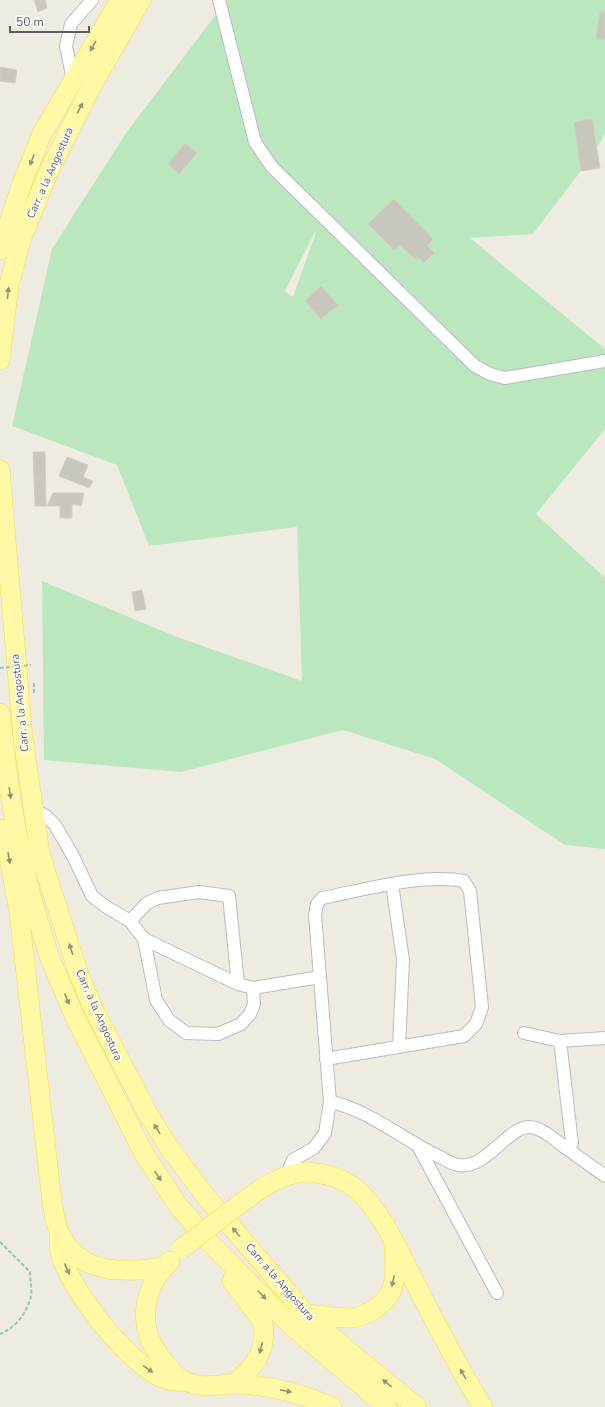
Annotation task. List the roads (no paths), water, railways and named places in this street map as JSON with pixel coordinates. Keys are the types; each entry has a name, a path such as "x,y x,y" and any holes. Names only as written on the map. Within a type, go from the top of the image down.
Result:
{"main road":[{"name":"Carr. a la Angostura","path":"0,250 21,186 42,134 120,0"},
{"name":"Carr. a la Angostura","path":"0,360 9,285 21,240 48,173 84,100 141,0"},
{"name":"Carr. a la Angostura","path":"0,470 23,738 40,854 79,975 94,1010 125,1073 168,1146 206,1197 306,1314 360,1361 417,1407"},
{"name":"Carr. a la Angostura","path":"0,713 1,745 10,794 30,893 49,956 74,1015 143,1152 177,1204 210,1243 294,1328 387,1407"},
{"path":"0,806 13,882 36,1052 52,1202 58,1231 60,1251 73,1282 120,1344 138,1362 161,1378 201,1386 234,1384 289,1391 306,1396 332,1407"},
{"path":"186,1382 178,1376 162,1359 154,1348 147,1332 144,1315 148,1296 164,1267 182,1249 260,1189 286,1176 299,1173 313,1173 334,1177 354,1187 374,1209 394,1242 461,1370 483,1407"},
{"path":"58,1231 66,1245 92,1265 120,1272 164,1267"},
{"path":"306,1314 353,1318 364,1314 380,1304 390,1293 394,1274 394,1242"},
{"path":"210,1243 216,1262 245,1295 263,1322 263,1342 259,1358 252,1369 234,1384"}],"street":[{"path":"73,80 66,46 71,24 92,0"},
{"path":"219,0 255,142 272,167 475,366 490,374 505,378 605,361"},
{"path":"33,809 46,816 55,826 73,856 92,896 105,906 130,921 144,939 238,984 253,988 320,977"},
{"path":"286,1176 293,1160 314,1148 325,1133 330,1102 326,1059 315,915 317,904 322,898 392,884 450,878 464,881 470,891 482,1007 476,1024 464,1036 326,1059"},
{"path":"392,884 403,960 399,1047"},
{"path":"130,921 148,903 158,898 200,892 229,896 238,984"},
{"path":"144,939 156,1000 169,1020 186,1033 218,1034 241,1024 250,1014 254,1004 253,988"},
{"path":"524,1033 560,1041 605,1038"},
{"path":"560,1041 572,1143 570,1147 566,1148"},
{"path":"330,1102 345,1105 418,1146 458,1165 469,1165 479,1160 519,1130 530,1127 542,1131 605,1176"},
{"path":"418,1146 498,1293"}]}
